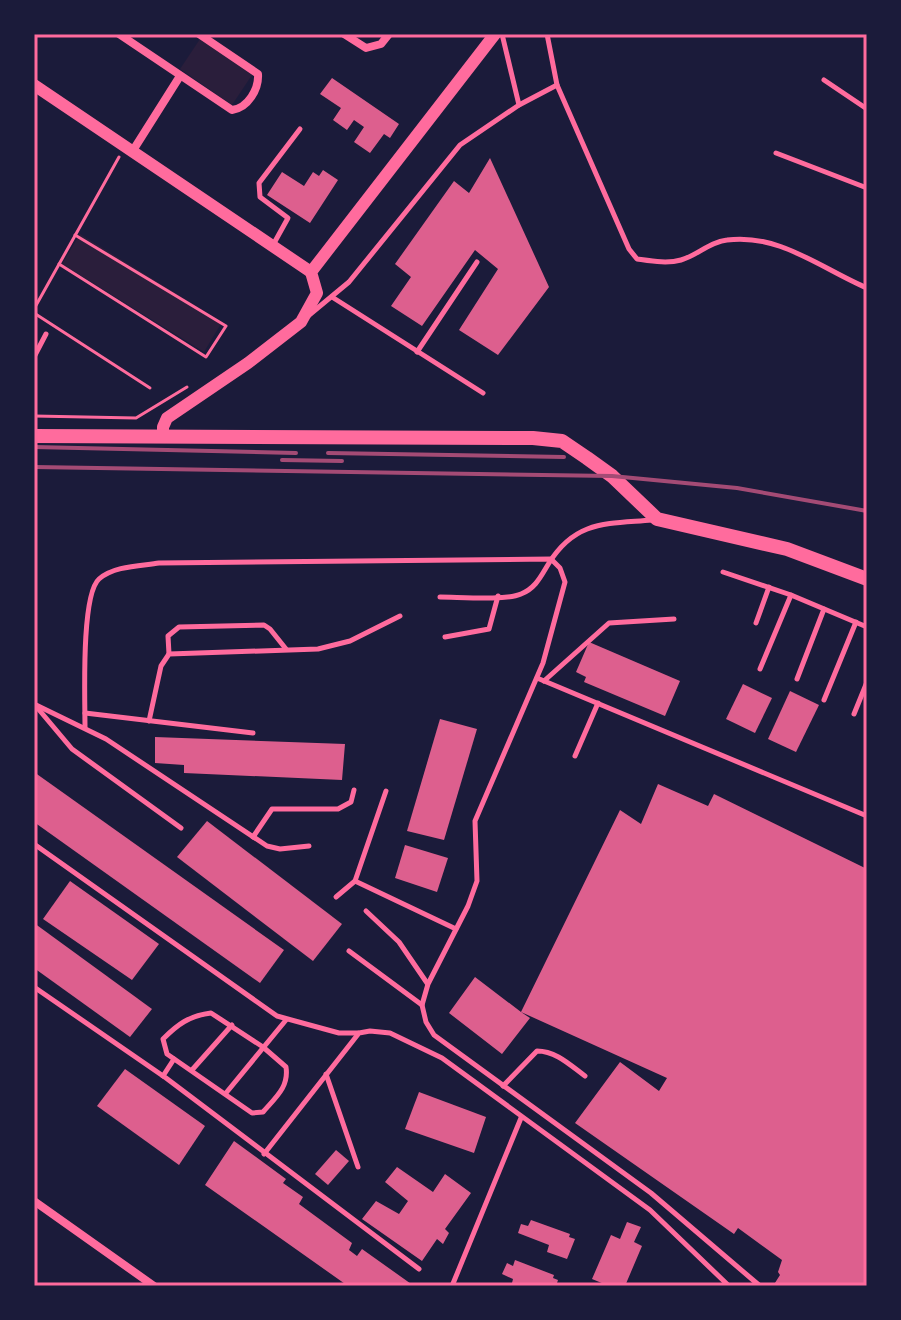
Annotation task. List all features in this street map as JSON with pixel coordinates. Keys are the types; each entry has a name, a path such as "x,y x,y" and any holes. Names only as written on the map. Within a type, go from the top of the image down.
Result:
{"main road":[{"path":"34,436 533,438 562,441 612,476 657,519 763,542 867,579"}],"street":[{"path":"119,34 232,110 244,106 258,86 258,74 199,34"},
{"path":"344,34 366,48 381,44 389,34"},
{"path":"311,272 495,34"},
{"path":"128,149 180,76"},
{"path":"34,85 311,272 317,293 301,322 248,363 167,418 163,437"},
{"path":"34,1201 154,1286"}],"lane":[{"path":"502,34 519,105"},
{"path":"547,34 557,85 629,249 637,259 682,260 713,242 749,239 796,251 867,288"},
{"path":"824,80 867,109"},
{"path":"301,322 349,282 460,145 519,105 557,85"},
{"path":"272,246 288,218 260,197 259,183 300,129"},
{"path":"776,153 867,188"},
{"path":"417,352 477,262"},
{"path":"332,297 483,393"},
{"path":"34,357 46,334"},
{"path":"440,597 515,596 532,589 566,541 590,526 657,519"},
{"path":"85,727 87,615 95,582 106,574 159,563 551,559 560,568 565,582 537,678 475,821 477,881 428,984 422,1005 426,1022 434,1035 660,1200 760,1286"},
{"path":"723,572 791,595 867,627"},
{"path":"756,623 769,587"},
{"path":"760,669 791,595"},
{"path":"445,637 489,629 498,596"},
{"path":"797,679 824,609"},
{"path":"169,654 318,649 350,641 400,616"},
{"path":"544,681 609,623 674,619"},
{"path":"824,700 856,622"},
{"path":"149,721 161,666 169,654 168,636 179,627 264,625 287,649"},
{"path":"537,678 867,816"},
{"path":"854,714 867,682"},
{"path":"575,756 598,703"},
{"path":"34,704 85,727 273,848 309,846"},
{"path":"34,704 72,749 181,828"},
{"path":"85,713 253,733"},
{"path":"253,837 272,809 338,809 351,802 354,790"},
{"path":"336,897 355,881 386,791"},
{"path":"34,844 286,1020 339,1033 390,1033 442,1058 650,1210 729,1286"},
{"path":"355,881 456,929"},
{"path":"366,911 399,942 428,984"},
{"path":"349,951 422,1005"},
{"path":"34,987 163,1076 419,1269"},
{"path":"211,1013 263,1047 286,1067 288,1077 285,1087 263,1112 252,1113 167,1054 163,1039 180,1022 211,1013"},
{"path":"226,1093 286,1020"},
{"path":"192,1070 232,1025"},
{"path":"264,1154 359,1033"},
{"path":"503,1086 537,1051 556,1055 585,1076"},
{"path":"163,1076 174,1059"},
{"path":"326,1073 358,1167"},
{"path":"452,1286 521,1118"}],"path":[{"path":"128,149 75,235 34,311 150,388"},
{"path":"59,264 206,357 226,326 75,235"},
{"path":"34,416 136,418 196,382"}],"shaded area":[{"path":"200,39 252,75 232,105 180,69"},
{"path":"80,234 222,322 204,352 62,264"}],"building":[{"path":"332,78 399,124 390,138 384,134 370,153 354,142 364,127 354,120 347,130 333,120 341,108 320,94"},
{"path":"490,158 549,287 498,355 459,330 498,269 475,250 422,326 391,306 411,277 395,264 454,181 469,193"},
{"path":"323,170 338,180 310,223 267,195 282,172 304,186 313,172 319,176"},
{"path":"589,642 680,681 665,716 584,682 586,677 576,672"},
{"path":"743,684 772,698 755,733 726,719"},
{"path":"790,691 819,705 796,752 768,739"},
{"path":"440,719 477,729 444,840 407,831"},
{"path":"155,737 345,744 342,780 184,773 184,765 155,763"},
{"path":"34,772 284,950 260,983 34,822"},
{"path":"658,784 708,806 714,794 867,869 867,1286 773,1286 780,1275 782,1260 738,1228 734,1234 575,1123 620,1062 659,1091 667,1078 521,1012 620,810 641,824"},
{"path":"207,821 342,924 313,961 177,857"},
{"path":"405,845 448,858 437,892 395,878"},
{"path":"70,881 159,944 132,980 43,919"},
{"path":"34,923 152,1009 130,1037 34,968"},
{"path":"475,977 530,1018 502,1054 449,1013"},
{"path":"125,1069 205,1126 179,1165 97,1106"},
{"path":"419,1092 486,1117 474,1153 405,1129"},
{"path":"234,1141 286,1179 283,1183 303,1197 299,1204 352,1243 349,1250 357,1256 362,1249 414,1286 348,1286 205,1185"},
{"path":"336,1150 349,1161 328,1185 315,1174"},
{"path":"397,1167 433,1192 445,1174 471,1193 445,1229 449,1233 443,1244 437,1239 422,1261 362,1219 376,1201 399,1214 408,1201 385,1182"},
{"path":"531,1220 570,1234 569,1237 575,1239 567,1259 547,1252 549,1245 518,1233 521,1224 528,1226"},
{"path":"627,1222 641,1227 634,1242 642,1246 625,1286 609,1286 592,1279 611,1235 620,1239"},
{"path":"515,1260 554,1275 553,1278 558,1280 556,1286 520,1286 512,1283 513,1279 502,1274 507,1263 513,1266"}],"railway":[{"path":"34,447 296,453"},
{"path":"328,453 564,457"},
{"path":"282,460 342,461"},
{"path":"34,467 612,476 737,488 867,511"}]}
